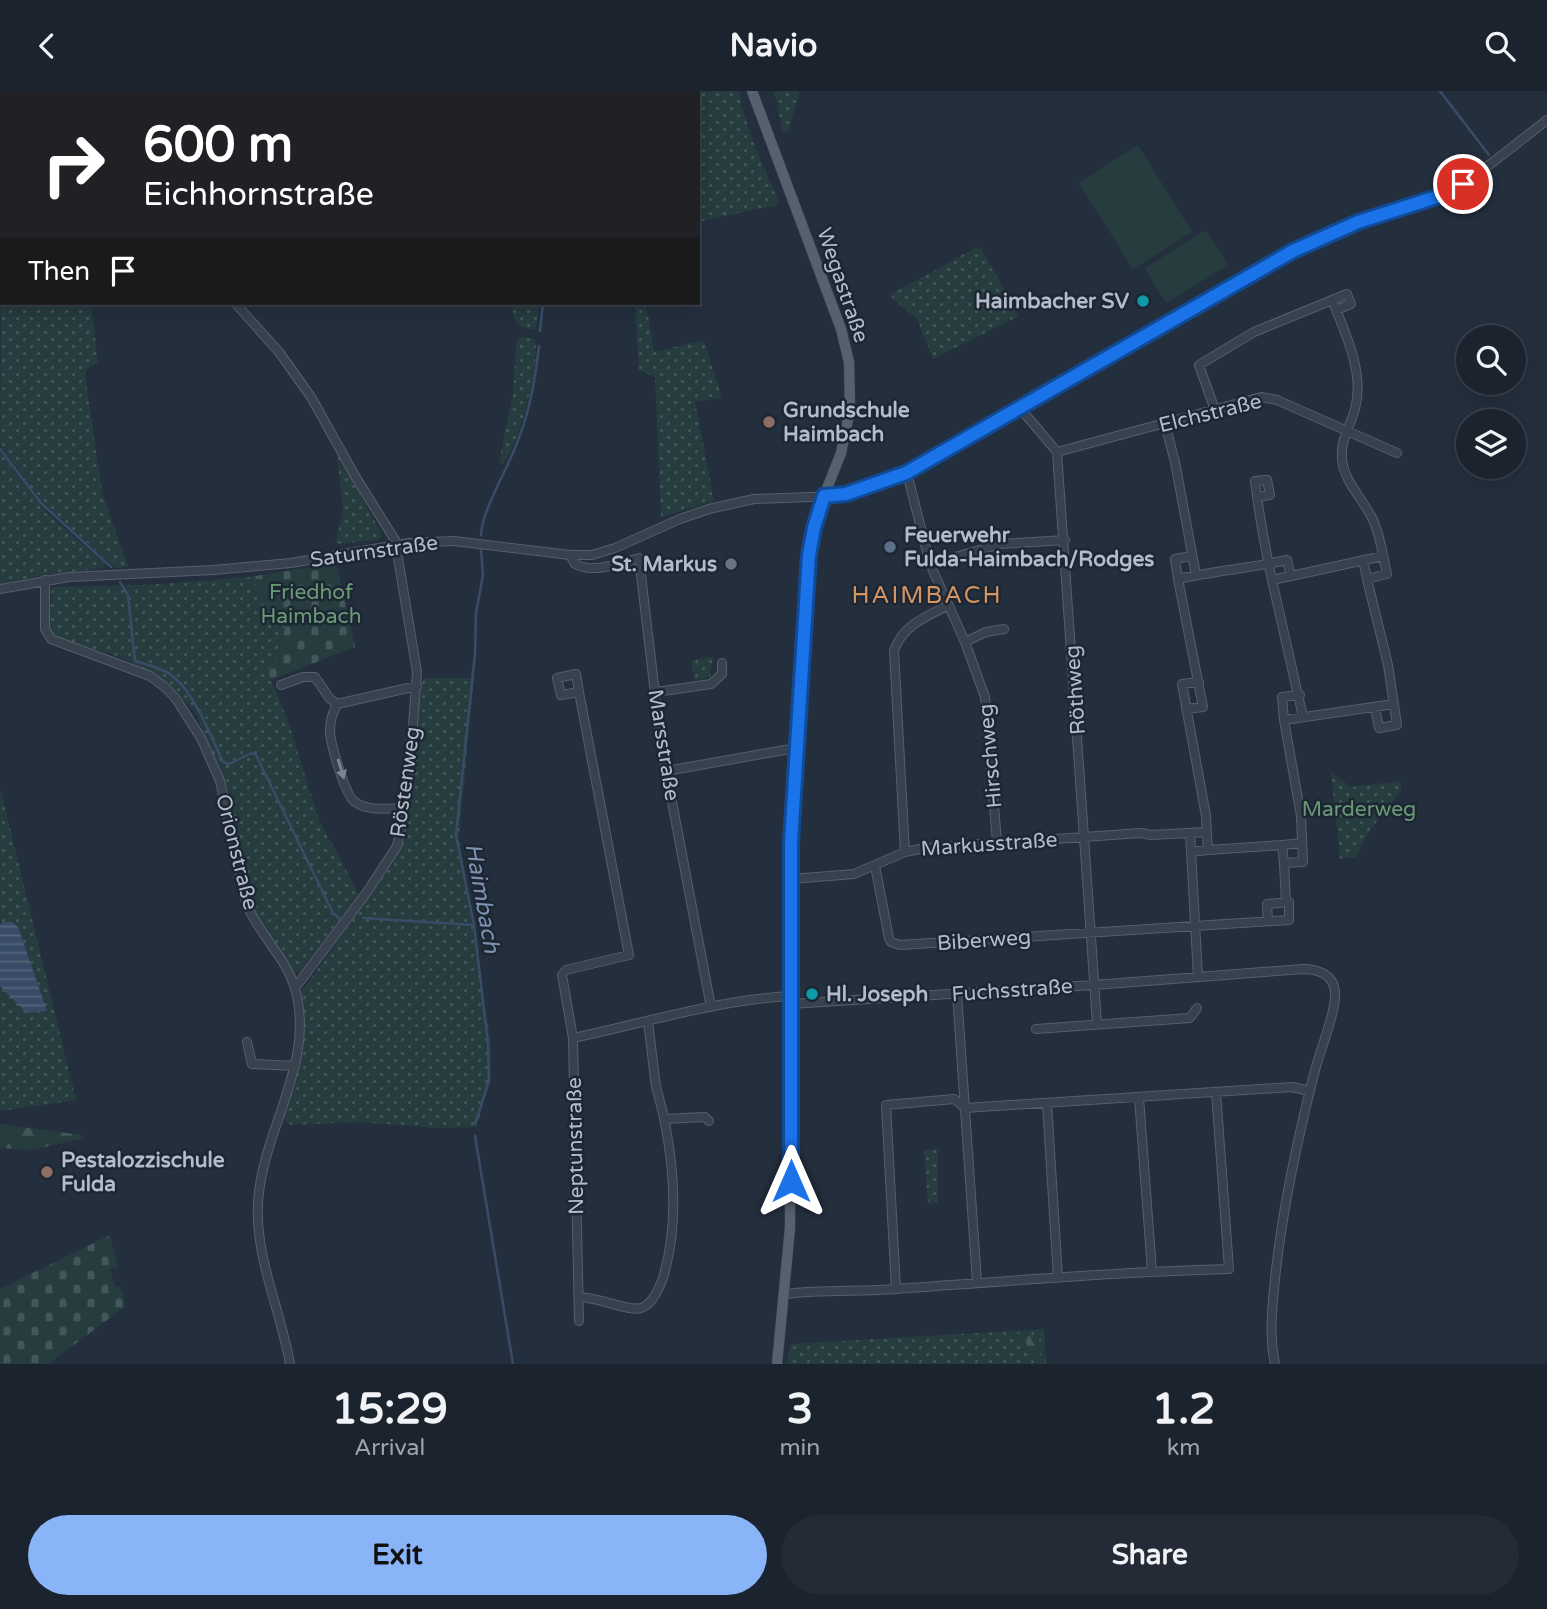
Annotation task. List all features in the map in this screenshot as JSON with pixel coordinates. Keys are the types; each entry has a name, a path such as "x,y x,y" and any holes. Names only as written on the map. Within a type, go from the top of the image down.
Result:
{"main road":[{"name":"Wegastraße","path":"752,91 835,311 849,362 850,396 848,426 814,528 809,555 796,748 791,879 791,1181 785,1294 777,1364"}],"street":[{"name":"Saturnstraße","path":"0,590 45,580 278,564 397,544 454,541 570,555 603,552 692,514 738,502 775,497 846,494 906,473 1293,251 1358,222 1453,190 1496,161 1547,120"},
{"path":"1214,410 1199,365 1254,332 1347,294 1351,304 1336,310"},
{"path":"1332,300 1353,358 1358,385 1355,408 1345,431 1342,453 1345,472 1374,522 1387,574 1367,579"},
{"path":"237,305 274,345 302,383 397,544"},
{"name":"Elchstraße","path":"1057,452 1261,397 1396,453"},
{"path":"1020,408 1057,452"},
{"path":"1165,424 1175,462 1196,575"},
{"name":"Röthweg","path":"1057,452 1097,1023"},
{"name":"Hirschweg","path":"906,473 930,564 965,642 985,697 997,842"},
{"path":"1257,497 1272,580 1303,717"},
{"path":"930,564 1001,544 1065,540"},
{"name":"Röstenweg","path":"295,988 391,857 400,836 417,686 414,648 397,544"},
{"name":"Marsstraße","path":"570,555 575,564 588,568 639,558 661,744 711,1007"},
{"path":"1186,709 1203,707 1175,559 1192,556"},
{"path":"1272,580 1383,556"},
{"path":"1178,579 1287,560 1291,576"},
{"path":"1363,561 1388,665 1397,725 1379,728 1375,707"},
{"name":"Orionstraße","path":"45,580 45,629 51,639 158,681 176,699 191,721 220,781 246,903 253,918 279,953 295,988 299,1018 295,1066 264,1168 258,1202 265,1267 290,1364"},
{"path":"905,852 894,651 900,637 908,628 947,605"},
{"path":"965,642 986,632 1004,629"},
{"path":"656,692 711,684 722,674 722,663"},
{"path":"281,685 303,677 315,677 330,699 337,704 417,686"},
{"path":"1199,682 1182,684 1206,816 1208,850"},
{"name":"Neptunstraße","path":"579,692 629,955 563,972 562,980 573,1038 579,1321"},
{"path":"1284,863 1303,862 1301,816 1282,697 1300,695"},
{"path":"337,704 330,719 330,734 347,790 354,801 368,808 404,808"},
{"path":"1284,720 1394,704"},
{"path":"666,771 796,748"},
{"name":"Markusstraße","path":"791,879 845,876 905,852 925,848 1141,833 1151,835 1206,832"},
{"path":"1190,833 1198,978"},
{"path":"1191,852 1302,843"},
{"path":"1282,845 1289,920 1268,921 1268,904 1286,902"},
{"name":"Biberweg","path":"875,866 889,938 895,944 1268,921"},
{"name":"Fuchsstraße","path":"573,1038 763,997 790,1000 957,994 1310,969 1329,977 1335,991 1310,1091"},
{"path":"957,994 977,1282"},
{"path":"1036,1029 1190,1018 1197,1008"},
{"path":"579,1297 601,1299 633,1309 647,1304 661,1284 672,1236 673,1195 671,1154 656,1087 649,1022"},
{"path":"247,1042 252,1064 295,1066"},
{"path":"896,1289 887,1105 954,1099 965,1108 1292,1087 1310,1091 1277,1259 1272,1333 1275,1364"},
{"path":"785,1294 1152,1271 1229,1269 1216,1092"},
{"path":"1139,1098 1152,1271"},
{"path":"1047,1104 1058,1278"},
{"path":"665,1119 705,1117 709,1121"}],"green space":[{"path":"700,91 740,91 741,105 778,200 777,205 700,222"},
{"path":"774,91 800,91 788,132 783,132"},
{"path":"1138,145 1192,232 1133,269 1079,183"},
{"path":"1206,230 1228,265 1166,303 1145,268"},
{"path":"977,247 981,248 1019,316 933,359 917,319 892,298 891,294"},
{"path":"1,305 91,305 98,363 87,368 85,375 102,492 128,567 116,568 112,565 42,502 0,446"},
{"path":"512,305 539,305 536,327 533,330 518,325"},
{"path":"635,305 646,305 654,352 704,340 722,398 695,402 714,501 661,517 655,377 639,370"},
{"path":"522,337 535,339 532,385 516,439 503,464 499,462 513,393 517,340"},
{"path":"0,452 48,514 104,563 105,568 44,575 0,584"},
{"path":"337,452 381,533 377,540 335,544 343,512"},
{"name":"Friedhof Haimbach","path":"336,563 355,647 271,680 267,670 275,665 285,628 250,577"},
{"path":"250,577 285,628 275,665 267,670 289,724 319,820 359,894 299,973 291,971 249,903 221,772 195,712 168,683 152,673 112,654 66,642 54,636 49,626 52,587 145,585"},
{"path":"713,657 710,677 694,680 691,660"},
{"path":"421,678 474,678 459,837 491,1044 491,1076 477,1127 436,1128 360,1122 291,1125 283,1118 300,1061 303,1040 300,994 392,864 404,841"},
{"name":"Marderweg","path":"1331,772 1351,787 1401,781 1401,791 1367,834 1357,856 1340,859"},
{"path":"0,787 76,1100 0,1111"},
{"path":"0,1124 82,1135 83,1138 32,1150 0,1148"},
{"path":"924,1150 938,1150 938,1203 928,1204"},
{"path":"110,1235 118,1267 110,1269 115,1287 120,1286 126,1306 48,1364 0,1364 0,1289"},
{"path":"1044,1329 1046,1364 787,1364 790,1344"},
{"path":"1015,1333 1039,1336 1040,1364 1034,1364 1026,1342 1018,1343"}],"water":[{"path":"12,922 18,927 47,1011 27,1013 0,986 0,924"}],"waterway":[{"name":"Haimbach","path":"664,91 669,91"},
{"path":"1440,91 1489,155"},
{"name":"Haimbach","path":"540,331 543,305"},
{"name":"Haimbach","path":"481,535 486,514 525,419 539,346"},
{"path":"0,449 41,503 111,567"},
{"name":"Haimbach","path":"475,1124 489,1081 488,1044 474,925 456,835 475,654 476,613 483,575 481,549"},
{"path":"120,582 128,595 135,661 167,673 184,687 203,718 223,762 229,764 251,753 256,755 333,913 339,918"},
{"path":"363,918 474,925"},
{"name":"Haimbach","path":"475,1136 513,1364"}],"place":[{"name":"Haimbacher SV","path":"1143,301"},
{"name":"Grundschule Haimbach","path":"769,422"},
{"name":"Feuerwehr Fulda-Haimbach/Rodges","path":"890,547"},
{"name":"St. Markus","path":"731,564"},
{"name":"Hl. Joseph","path":"812,994"},
{"name":"Pestalozzischule Fulda","path":"47,1172"}],"district":[{"name":"HAIMBACH","path":"927,595"}],"route":[{"path":"791,1181 792,826 809,555 818,510 824,496 846,494 906,473 1108,359 1264,266 1318,238 1358,222 1443,195 1463,184"}]}
